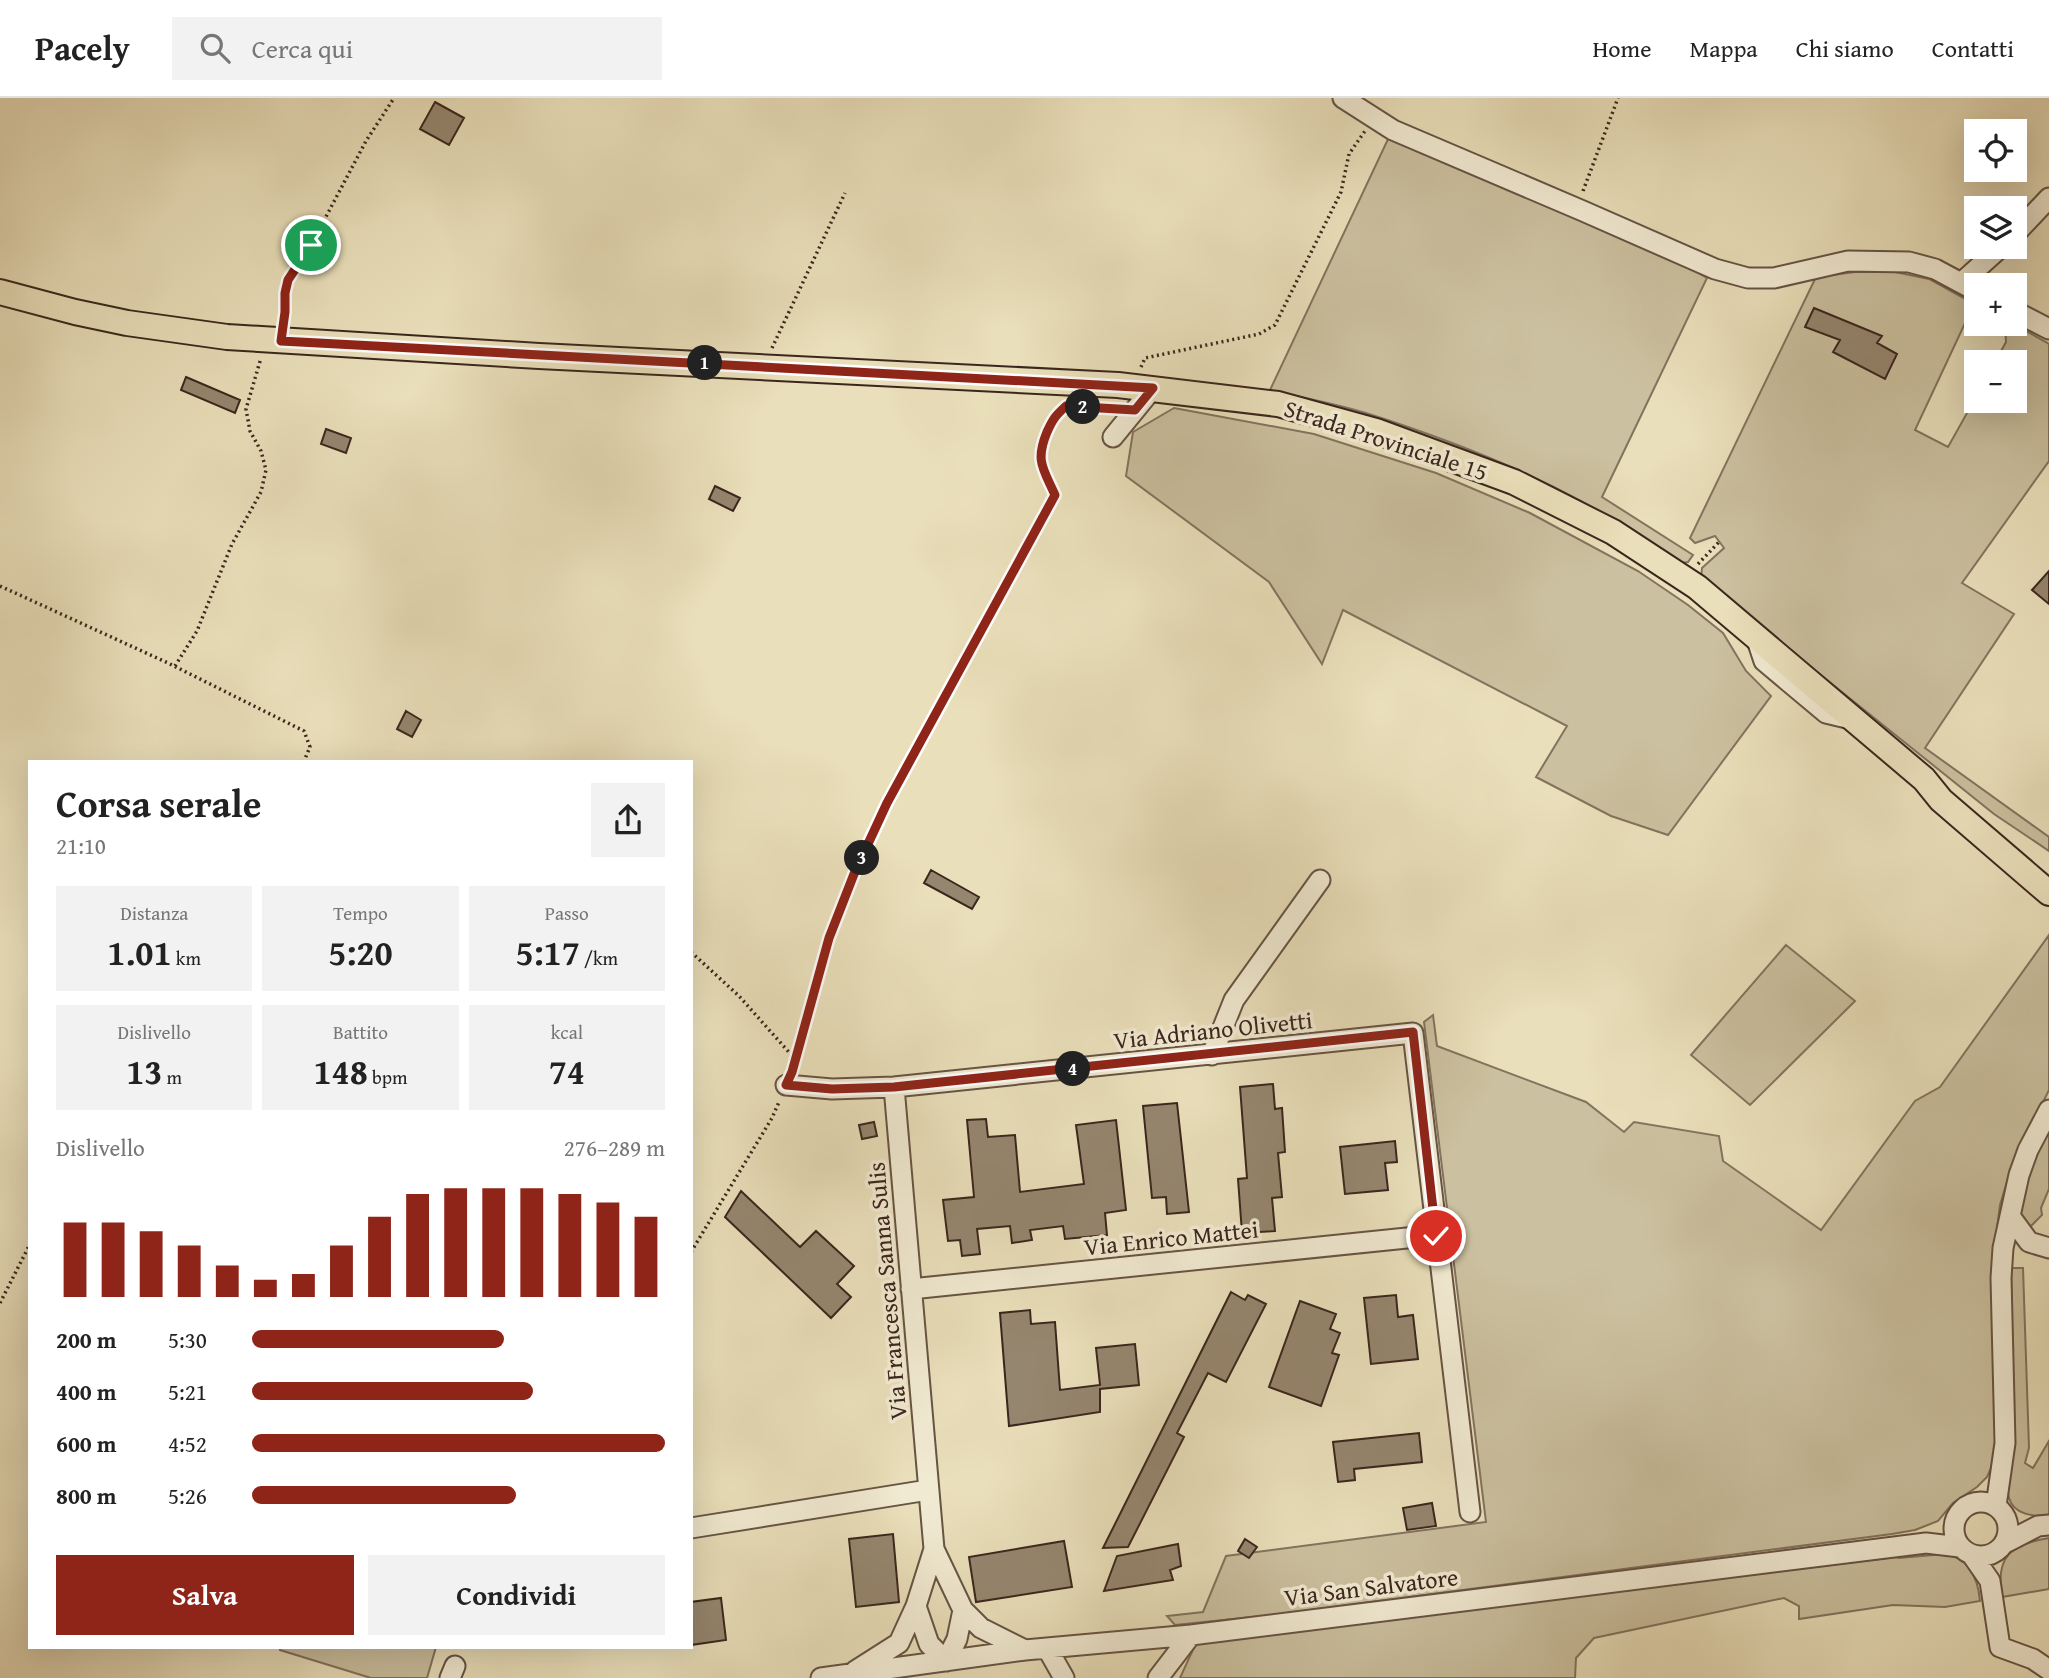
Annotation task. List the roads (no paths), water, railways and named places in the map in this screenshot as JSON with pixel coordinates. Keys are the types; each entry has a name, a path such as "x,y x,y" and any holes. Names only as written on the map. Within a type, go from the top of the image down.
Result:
{"main road":[{"name":"Strada Provinciale 15","path":"0,292 75,312 176,331 274,340 765,366 1278,404 1376,431 1514,482 1614,532 1685,579 1856,720 1924,779 1941,800 2049,893"},
{"name":"Strada Provinciale 15","path":"1924,779 1945,789 2049,873"}],"street":[{"path":"1343,98 1393,131 1715,269 1748,278 1774,278 1849,261 1882,260 1909,262 1935,269 1964,285"},
{"path":"2027,221 2049,198"},
{"path":"1980,273 1991,259"},
{"path":"2027,318 2049,329"},
{"path":"1113,437 1140,395"},
{"path":"1212,1055 1234,1000 1320,880"},
{"name":"Via Adriano Olivetti","path":"786,1085 832,1089 894,1087 1413,1032 1436,1236"},
{"name":"Via Francesca Sanna Sulis","path":"894,1087 934,1549 963,1610 981,1629 1025,1650"},
{"path":"2049,1110 2018,1175 2003,1256 2001,1278 2005,1443 2000,1510 2008,1528 1990,1581 2000,1647 2033,1659 2049,1670"},
{"path":"2010,1216 2029,1242 2049,1248"},
{"path":"1436,1236 1470,1512"},
{"name":"Via Enrico Mattei","path":"911,1289 1436,1236"},
{"path":"2003,1256 2029,1242"},
{"path":"693,1528 928,1490"},
{"path":"1926,1543 1955,1520 1968,1504 1985,1502 2018,1521 2043,1526"},
{"path":"1955,1520 1954,1533 1990,1581"},
{"path":"1966,1551 1987,1556 2043,1526"},
{"name":"Via San Salvatore","path":"821,1678 1025,1650 1191,1634 1926,1543 1966,1551"},
{"name":"Via Francesca Sanna Sulis","path":"849,1676 898,1643 916,1606 934,1549"},
{"path":"916,1606 929,1644 946,1661 957,1639 963,1610"},
{"path":"1158,1678 1191,1634"},
{"path":"1047,1648 1064,1678"}]}
